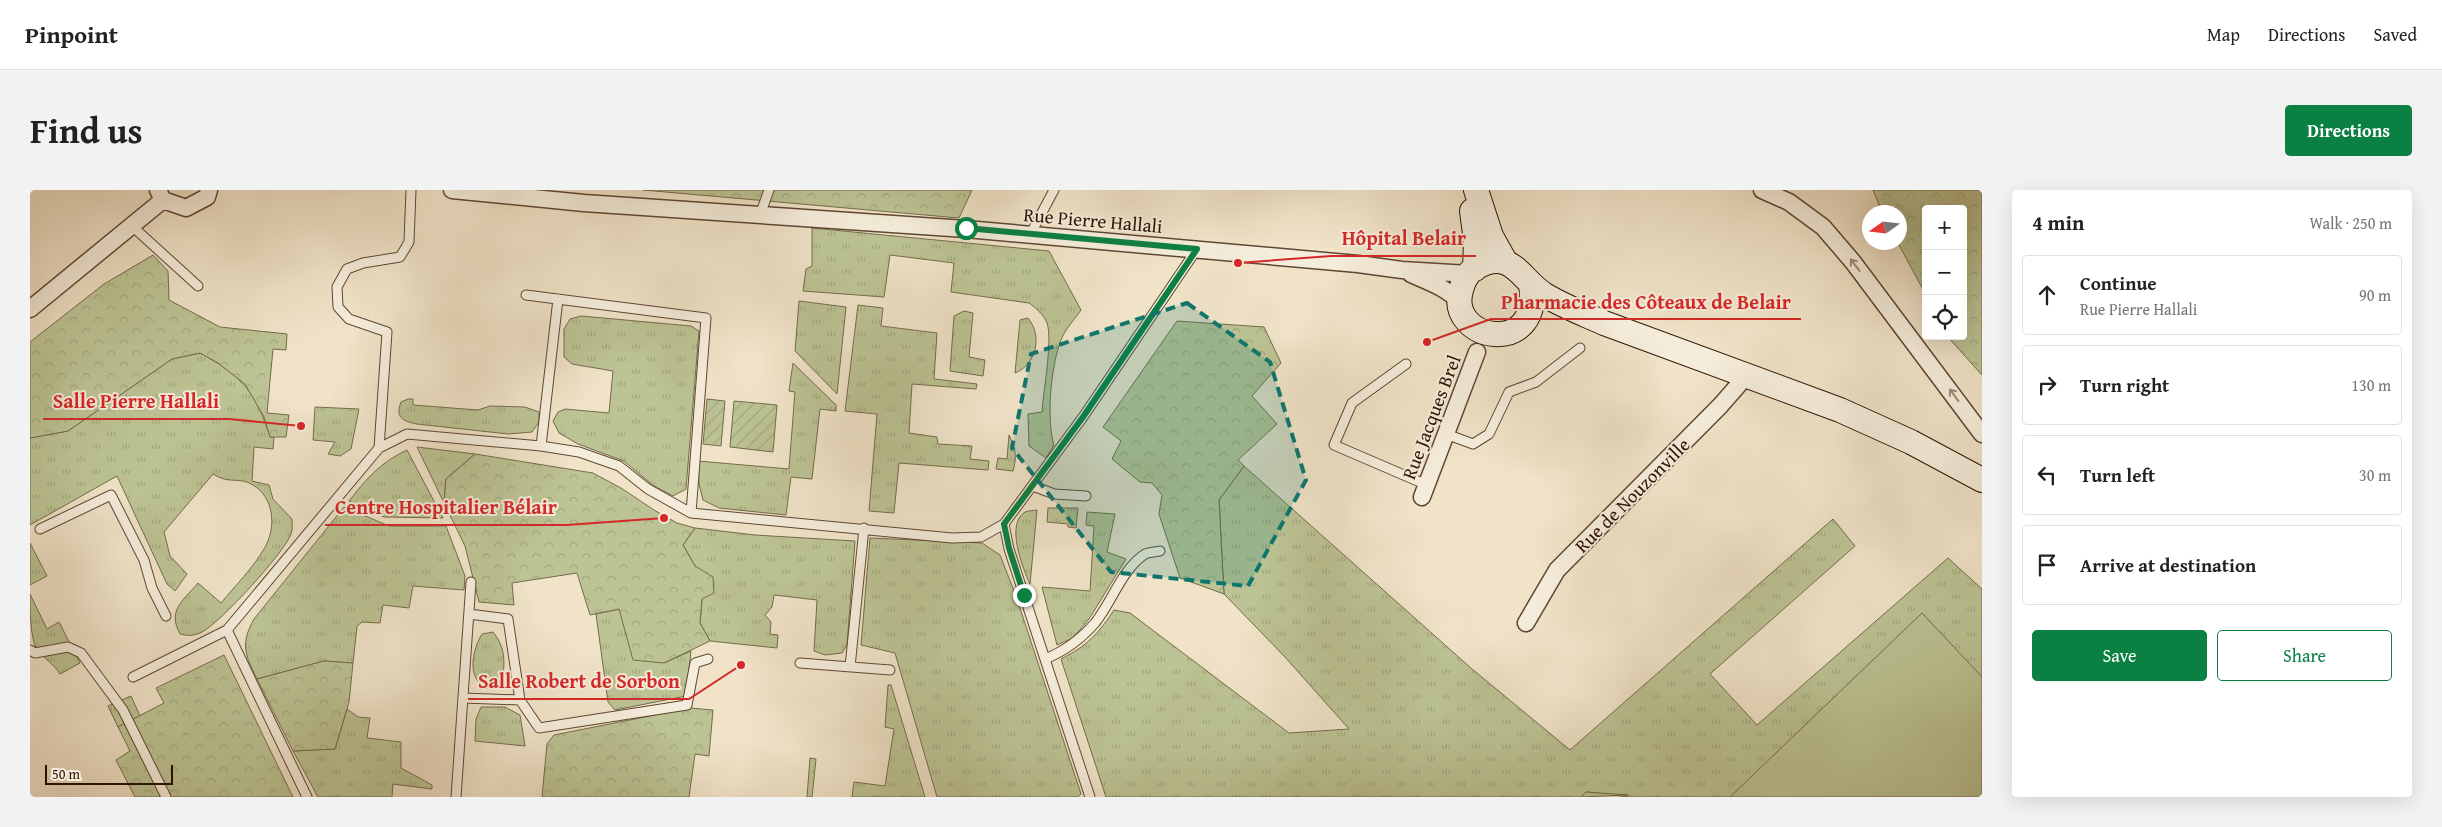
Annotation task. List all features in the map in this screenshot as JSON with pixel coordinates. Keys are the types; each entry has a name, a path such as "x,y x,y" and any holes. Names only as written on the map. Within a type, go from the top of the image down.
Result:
{"main road":[{"path":"1468,190 1476,241 1472,271"},
{"path":"1476,190 1491,236 1506,263"},
{"path":"1604,323 1553,300 1531,285 1518,269 1506,263 1491,262 1472,271 1463,282 1459,295 1461,311 1471,326 1489,335 1512,332 1528,318 1549,312 1567,313 1604,323 1748,374 1840,410 1910,442 1982,480"},
{"path":"1528,318 1533,300 1531,285"}],"street":[{"name":"Rue Pierre Hallali","path":"452,190 584,203 1197,249 1402,270 1472,271"},
{"path":"1762,190 1789,202 1823,227 1888,309 1982,434"},
{"path":"30,308 132,226 161,195 186,208 211,192"},
{"name":"Rue Pierre Hallali","path":"1402,270 1439,286 1452,294 1461,303"},
{"name":"Rue Jacques Brel","path":"1471,326 1478,352"},
{"name":"Rue Jacques Brel","path":"1425,491 1478,352 1503,334"},
{"name":"Rue de Nouzonville","path":"1526,623 1556,570 1720,406 1748,374"}],"lane":[{"path":"379,448 387,332 349,319 338,307 337,287 347,269 363,263 400,257 409,242 411,190"},
{"path":"760,215 769,190"},
{"path":"1030,235 1054,190"},
{"path":"132,226 198,286"},
{"path":"133,677 226,630 379,448 407,434 542,446 578,452 619,466 648,488 691,512 952,538 980,537 1004,524 1033,486 1152,318 1197,249"},
{"path":"526,295 706,318 691,512"},
{"path":"542,446 558,299"},
{"path":"1446,434 1474,444 1489,434 1509,392 1536,382 1580,348"},
{"path":"1406,364 1352,403 1334,445 1425,491"},
{"path":"1033,486 1054,494 1086,496"},
{"path":"40,529 111,495 144,560 152,588 166,616"},
{"path":"1004,524 1009,548 1090,797"},
{"path":"850,667 864,528"},
{"path":"1045,659 1060,653 1079,640 1095,622 1130,570 1146,553 1160,551"},
{"path":"456,797 471,582"},
{"path":"469,614 508,619 520,700 539,728 688,705 695,663 708,659"},
{"path":"226,630 307,797"},
{"path":"30,650 35,653 68,647 81,652 123,710 166,797"},
{"path":"800,663 890,670"},
{"path":"463,698 520,700"}],"highlighted area":[{"path":"1187,303 1270,362 1306,480 1248,586 1111,572 1012,448 1031,354"}],"green space":[{"path":"643,190 972,190 959,218"},
{"path":"1873,190 1982,190 1982,375 1951,340 1967,340 1967,205 1922,205 1922,288 1902,250 1907,250 1907,205 1879,205"},
{"path":"812,228 1049,251 1081,310 1065,332 1057,351 1052,377 1050,407 1054,445 1046,458 1029,446 1028,414 1042,412 1048,354 1049,331 1047,323 1040,312 1029,303 951,292 954,263 890,255 884,297 803,291 806,269 812,266"},
{"path":"153,255 168,271 169,300 220,327 287,334 286,350 273,349 267,413 289,415 286,437 270,437 264,417 245,384 218,363 200,353 172,359 68,431 30,438 30,342 104,284"},
{"path":"799,301 846,307 837,394 795,351"},
{"path":"858,305 883,308 881,326 937,333 934,379 977,384 976,389 912,384 909,433 937,437 938,444 972,446 970,459 989,461 988,470 899,463 894,513 869,511 877,414 845,411"},
{"path":"964,311 973,313 969,357 985,360 983,376 950,371 954,316"},
{"path":"581,316 691,326 699,331 686,489 673,496 654,486 624,461 578,444 559,433 553,421 558,412 565,409 609,413 613,371 572,364 564,357 564,329 570,319"},
{"path":"1028,318 1033,325 1035,333 1035,349 1028,364 1015,373 1020,320"},
{"path":"1177,321 1264,327 1281,363 1252,396 1277,424 1238,460 1244,466 1219,500 1224,594 1180,578 1159,514 1162,495 1152,483 1140,482 1112,459 1121,441 1103,427"},
{"path":"200,353 236,377 253,396 265,421 270,437 274,437 273,449 254,447 252,481 269,485 273,499 292,519 292,529 286,543 277,556 236,602 211,626 202,632 188,635 180,634 176,626 176,612 182,601 198,583 221,603 255,563 268,541 272,523 271,514 269,505 260,490 248,482 224,479 213,474 164,532 170,556 187,574 175,591 167,584 117,476 30,525 30,438 68,431 172,359"},
{"path":"793,363 836,405 836,411 820,409 812,479 791,477 786,515 719,508 703,500 699,484 698,461 789,469 795,392 789,391"},
{"path":"413,399 413,405 478,410 490,406 525,407 539,412 539,422 532,432 508,434 417,424 404,420 400,415 399,407 401,402"},
{"path":"707,399 725,401 721,446 703,444"},
{"path":"734,401 777,405 773,452 730,447"},
{"path":"315,407 359,409 351,449 340,456 328,454 335,442 313,440"},
{"path":"1009,435 1015,453 1013,471 996,469 998,458 1007,459"},
{"path":"417,447 475,454 446,479 444,503"},
{"path":"407,450 443,518 384,517 349,501 375,472 389,460"},
{"path":"475,454 593,473 677,523 695,528 683,545 695,566 713,577 714,593 702,599 700,623 710,641 664,663 633,660 619,609 590,615 577,573 512,583 514,605 479,602 465,546 444,503 446,479"},
{"path":"1244,466 1472,669 1570,750 1833,519 1855,546 1710,674 1757,725 1948,558 1982,589 1982,797 1629,797 1587,792 1581,797 1106,797 1061,659 1092,638 1114,610 1130,613 1289,733 1349,729 1285,657 1224,594 1219,500"},
{"path":"344,507 389,526 446,526 465,576 464,590 413,586 409,608 383,605 380,623 362,622 357,626 353,663 324,661 257,679 246,649 247,636 254,619"},
{"path":"1048,508 1078,508 1076,528 1068,527 1068,524 1047,522"},
{"path":"1037,510 1030,584 1017,547 1016,526 1019,518 1025,512"},
{"path":"1087,512 1115,514 1107,552 1126,559 1089,619 1073,638 1057,645 1042,587 1090,591 1094,526 1086,525"},
{"path":"695,528 755,535 855,541 847,645 842,653 825,655 814,651 817,600 774,595 772,607 765,615 771,622 770,634 778,635 777,648 710,641 700,623 702,599 695,566 683,545"},
{"path":"870,538 982,543 1000,555 1016,596 1081,794 1078,797 937,797 895,653 861,645"},
{"path":"30,543 47,576 30,585"},
{"path":"30,594 47,629 59,622 80,663 60,674 36,648 31,629"},
{"path":"619,609 664,663 691,651 686,696 615,710 608,702 596,614"},
{"path":"1922,613 1982,677 1982,797 1730,797"},
{"path":"493,632 504,656 504,668 502,682 496,687 489,688 485,687 475,677 473,662 476,647 482,634"},
{"path":"224,655 293,797 135,797 116,760 130,751 118,727 164,703 156,688"},
{"path":"324,661 353,663 349,702 335,749 293,751 257,679"},
{"path":"888,685 891,685 925,797 852,797 854,782 885,786 894,729 885,727"},
{"path":"131,696 140,716 118,727 108,706"},
{"path":"481,707 505,707 520,715 525,746 475,741 476,719"},
{"path":"690,708 713,710 709,756 695,754 689,797 542,797 547,744 554,735"},
{"path":"347,709 358,717 370,718 367,738 401,742 401,768 432,785 432,789 393,784 392,797 318,797 293,751 335,749"},
{"path":"810,758 816,759 812,797 807,797"},
{"path":"1586,792 1628,795 1581,797"}],"place":[{"name":"Hôpital Belair","path":"1238,263"},
{"name":"Pharmacie des Côteaux de Belair","path":"1427,342"},
{"name":"Salle Pierre Hallali","path":"301,426"},
{"name":"Centre Hospitalier Bélair","path":"664,518"},
{"name":"Salle Robert de Sorbon","path":"741,665"}],"route":[{"path":"966,228 1197,249 1152,318 1083,417 1004,524 1009,548 1024,595"}]}
